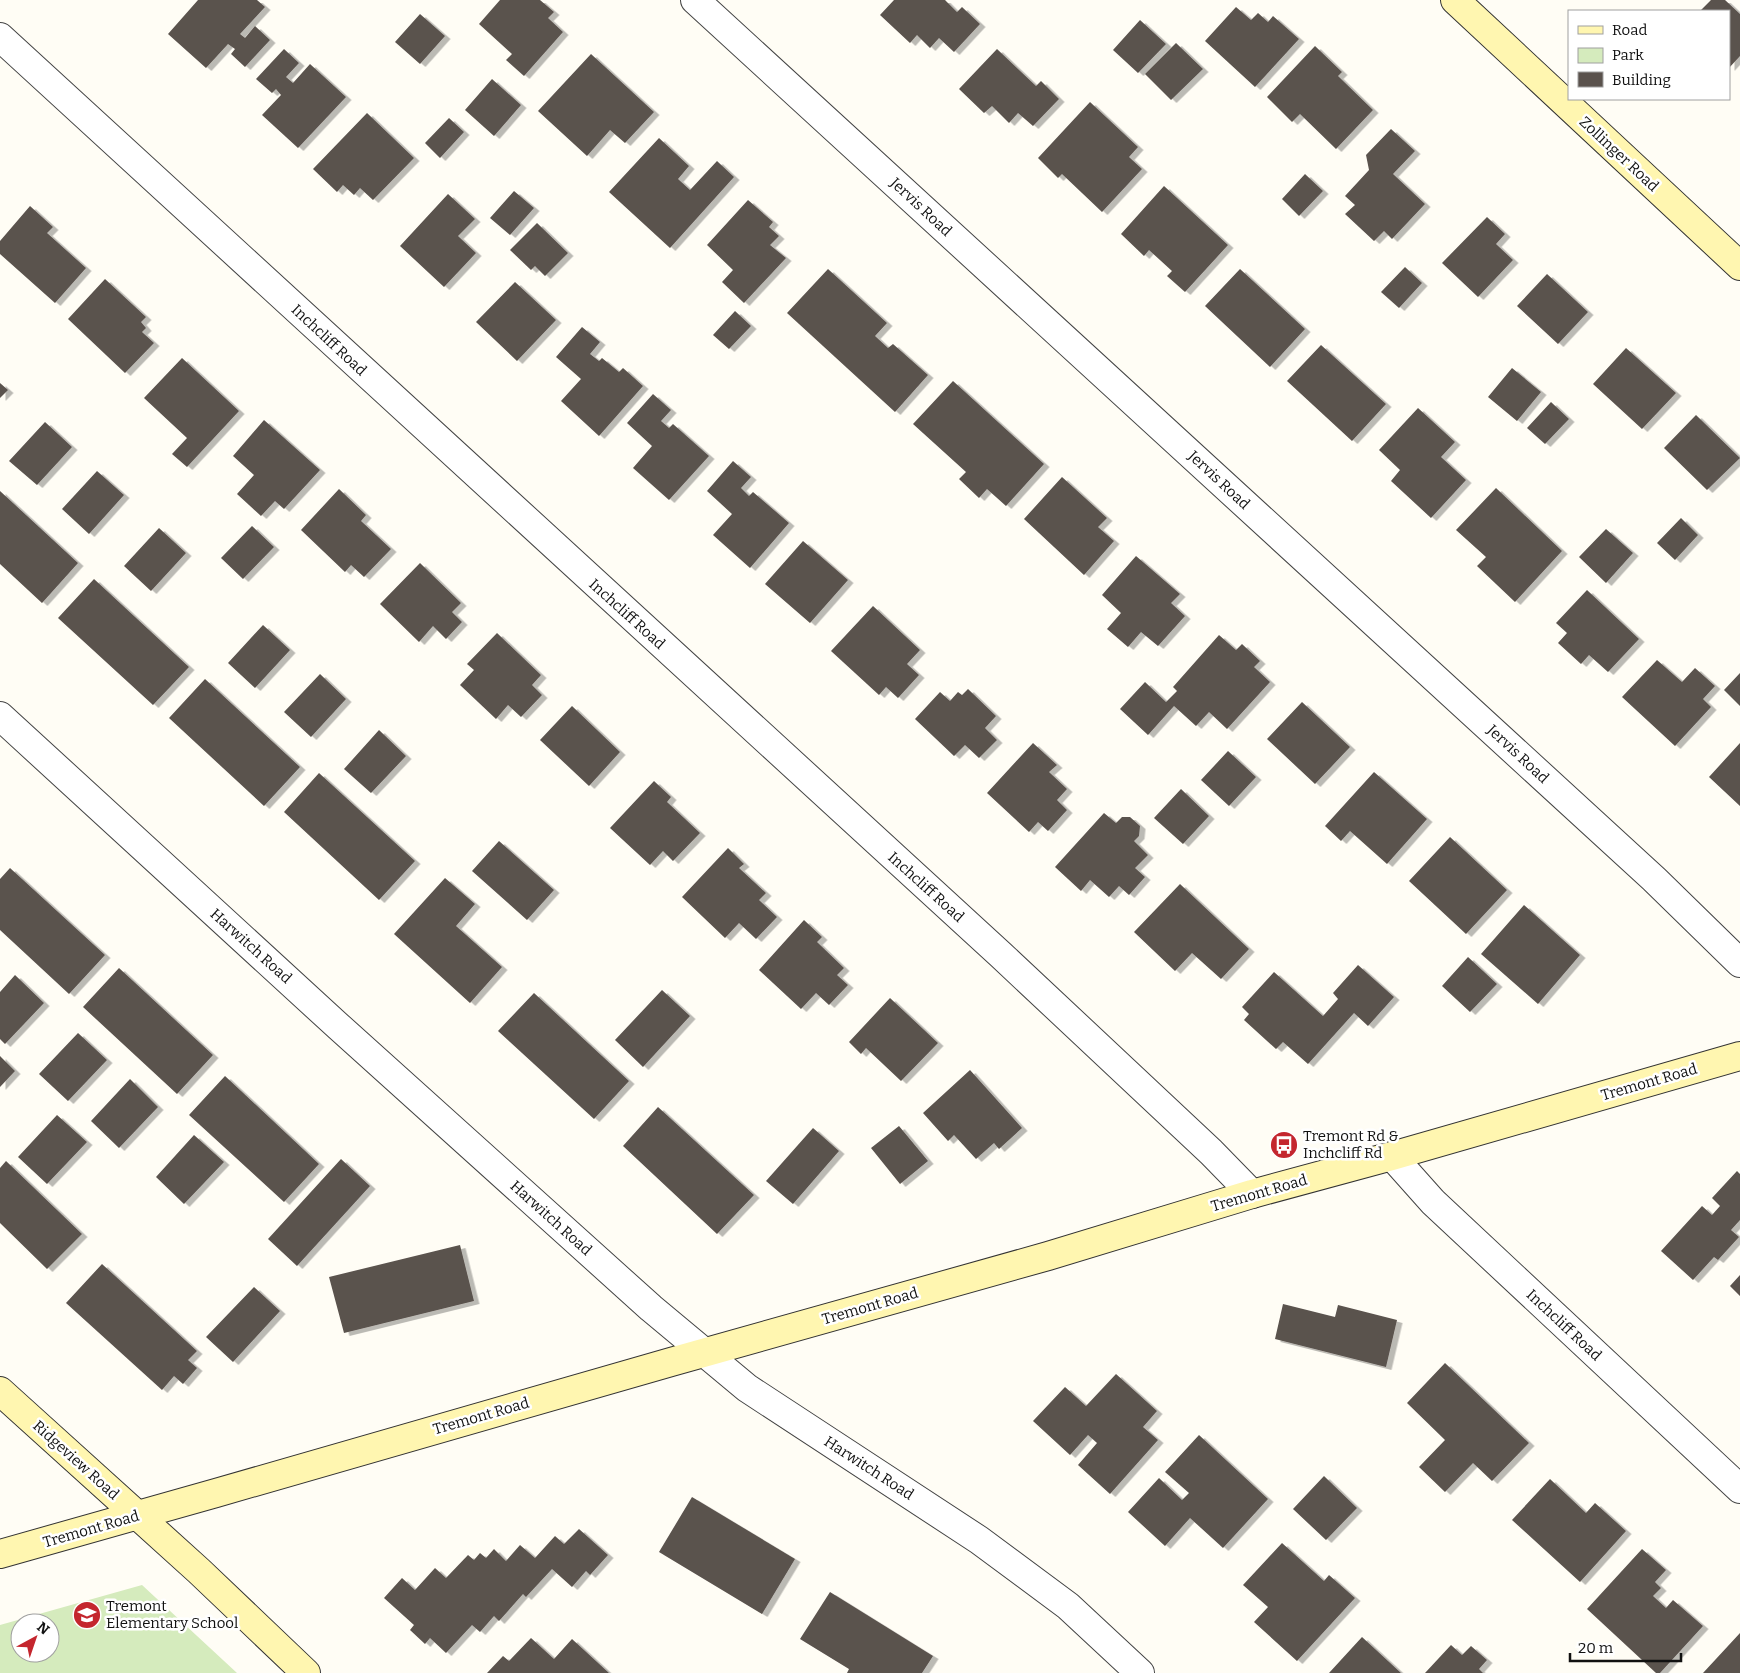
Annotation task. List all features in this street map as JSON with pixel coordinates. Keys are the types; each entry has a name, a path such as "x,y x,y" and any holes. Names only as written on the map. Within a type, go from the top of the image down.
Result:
{"main road":[{"name":"Zollinger Road","path":"1455,0 1740,266"},
{"name":"Tremont Road","path":"0,1554 1048,1256 1252,1194 1392,1156 1740,1056"},
{"name":"Ridgeview Road","path":"0,1392 138,1515 306,1673"}],"street":[{"name":"Jervis Road","path":"695,0 1654,879 1740,963"},
{"name":"Inchcliff Road","path":"0,37 1000,955 1211,1152 1252,1194"},
{"name":"Harwitch Road","path":"0,716 338,1026 651,1308 704,1353 747,1388 979,1540 1068,1606 1140,1673"},
{"name":"Inchcliff Road","path":"1392,1156 1433,1202 1740,1489"}],"green space":[{"name":"Tremont Elementary School","path":"142,1585 237,1673 0,1673 0,1625 10,1622 10,1663 60,1663 60,1613 43,1613"}],"building":[{"path":"198,0 257,0 265,7 240,34 245,38 255,26 270,40 245,67 231,54 235,49 228,44 206,68 168,34"},
{"path":"500,0 540,0 554,12 548,18 563,32 524,76 506,60 512,54 479,24"},
{"path":"894,0 945,0 957,12 962,7 980,24 954,52 939,38 930,48 917,35 910,43 880,15"},
{"path":"1711,0 1725,0 1740,14 1740,56 1730,67 1730,10 1701,10"},
{"path":"1236,7 1251,20 1258,13 1268,22 1273,16 1299,39 1255,87 1205,41"},
{"path":"420,14 445,36 420,64 395,42"},
{"path":"1140,20 1166,44 1138,73 1113,50"},
{"path":"1176,43 1203,69 1171,100 1145,74"},
{"path":"1315,46 1342,72 1338,76 1373,110 1336,149 1300,114 1292,122 1267,97"},
{"path":"284,49 299,63 286,77 293,83 310,64 346,97 298,148 262,115 281,95 276,89 272,93 256,79"},
{"path":"997,49 1036,86 1041,81 1059,99 1033,126 1018,113 1009,123 992,106 984,113 959,89"},
{"path":"591,54 654,112 625,143 610,130 587,156 538,111"},
{"path":"492,79 521,105 494,136 465,110"},
{"path":"1090,102 1138,147 1129,157 1142,169 1102,212 1062,174 1058,178 1038,158"},
{"path":"367,113 414,158 373,200 360,188 354,195 343,185 337,192 313,169"},
{"path":"449,118 464,132 440,158 425,143"},
{"path":"1391,129 1415,151 1393,174 1425,204 1392,239 1384,231 1374,241 1345,214 1355,205 1345,196 1369,170 1366,155"},
{"path":"659,138 689,166 678,179 690,190 717,161 734,177 670,248 609,192"},
{"path":"1305,174 1323,191 1299,216 1282,199"},
{"path":"1164,186 1228,245 1185,292 1167,276 1172,271 1149,250 1144,256 1121,234"},
{"path":"514,191 534,208 510,235 490,218"},
{"path":"448,194 475,219 458,236 476,253 444,287 400,246"},
{"path":"748,200 773,222 769,227 779,236 770,245 786,258 744,303 722,282 733,270 707,245"},
{"path":"30,206 53,227 47,233 86,268 55,303 0,254 0,241"},
{"path":"1487,217 1505,234 1496,244 1513,260 1478,297 1442,263"},
{"path":"537,223 568,253 545,276 535,266 531,270 510,250"},
{"path":"1405,267 1422,283 1399,308 1381,292"},
{"path":"828,269 887,323 875,336 888,348 893,344 928,375 895,412 787,313"},
{"path":"1240,269 1305,329 1270,367 1205,306"},
{"path":"1547,274 1588,312 1558,344 1517,306"},
{"path":"105,279 146,317 141,322 146,328 142,332 154,343 125,373 68,319"},
{"path":"515,282 556,320 517,361 476,322"},
{"path":"735,311 751,326 729,349 713,335"},
{"path":"582,327 600,342 590,354 599,361 602,358 619,372 623,368 643,386 599,436 561,401 581,379 556,357"},
{"path":"1321,345 1386,404 1352,441 1287,381"},
{"path":"1626,348 1676,393 1642,429 1593,384"},
{"path":"182,358 239,411 187,467 172,454 187,438 144,398"},
{"path":"1512,368 1541,392 1517,421 1488,397"},
{"path":"953,381 1044,464 1006,506 987,489 979,498 959,479 966,472 913,424"},
{"path":"0,383 8,390 0,398"},
{"path":"653,394 671,410 661,421 669,428 673,424 709,456 669,500 633,468 652,446 627,423"},
{"path":"1551,402 1569,419 1545,444 1527,428"},
{"path":"1418,408 1455,442 1441,457 1466,480 1431,518 1391,481 1400,470 1379,450"},
{"path":"1696,415 1740,458 1707,490 1664,448"},
{"path":"264,420 320,470 284,509 275,501 261,516 237,494 254,475 233,456"},
{"path":"45,422 72,447 37,485 9,461"},
{"path":"733,461 751,477 741,488 749,496 753,492 789,523 750,568 713,535 732,514 707,491"},
{"path":"97,471 124,495 89,534 62,509"},
{"path":"1062,477 1107,518 1098,527 1114,541 1084,575 1024,519"},
{"path":"1496,488 1562,551 1515,602 1477,566 1486,557 1456,530"},
{"path":"339,489 366,515 361,521 391,549 364,577 351,565 345,572 301,530"},
{"path":"0,491 78,563 42,603 0,564"},
{"path":"1681,518 1698,535 1675,560 1657,543"},
{"path":"252,526 274,547 243,579 221,558"},
{"path":"159,528 186,553 151,591 124,566"},
{"path":"1606,529 1633,553 1606,583 1579,557"},
{"path":"803,541 848,580 810,623 765,584"},
{"path":"1136,556 1180,594 1171,603 1185,616 1158,646 1141,632 1128,647 1107,629 1121,613 1102,595"},
{"path":"420,563 461,603 452,612 462,622 446,639 433,626 419,642 380,604"},
{"path":"94,579 189,667 153,705 58,618"},
{"path":"1587,590 1639,639 1608,672 1589,655 1581,664 1558,643 1567,633 1556,623"},
{"path":"873,606 920,650 907,664 919,675 898,698 886,687 879,695 831,651"},
{"path":"263,625 290,650 255,688 228,663"},
{"path":"497,633 541,675 532,685 542,695 521,717 508,705 496,719 460,685 474,670 467,664"},
{"path":"1219,635 1236,650 1242,644 1260,661 1254,667 1270,682 1227,729 1209,712 1196,726 1174,706 1148,735 1120,709 1145,682 1166,702 1177,691 1173,687"},
{"path":"1657,660 1682,682 1695,668 1715,686 1703,699 1711,707 1675,746 1622,697"},
{"path":"1740,673 1740,706 1724,690"},
{"path":"320,674 346,699 311,737 284,712"},
{"path":"205,679 300,767 264,806 169,718"},
{"path":"968,689 996,716 985,728 997,740 979,758 965,745 954,756 915,719 940,692 950,701 958,692 962,695"},
{"path":"1302,702 1350,747 1315,784 1267,739"},
{"path":"572,706 620,752 589,786 540,740"},
{"path":"379,730 406,756 371,793 344,769"},
{"path":"1033,743 1057,765 1049,772 1067,789 1057,800 1067,810 1048,831 1038,822 1029,832 987,793"},
{"path":"1740,743 1740,806 1709,777"},
{"path":"1228,751 1256,777 1229,806 1201,780"},
{"path":"1374,772 1427,819 1387,864 1350,831 1341,841 1325,826"},
{"path":"319,773 415,861 379,900 284,812"},
{"path":"654,781 671,797 667,802 700,833 673,861 663,851 650,865 610,828"},
{"path":"1181,789 1209,816 1183,844 1154,818"},
{"path":"1104,813 1116,823 1122,817 1130,817 1140,826 1139,836 1134,841 1148,855 1135,868 1145,877 1129,895 1119,886 1109,897 1090,880 1081,891 1055,867"},
{"path":"1450,837 1507,890 1466,934 1409,881"},
{"path":"499,841 554,890 527,920 472,871"},
{"path":"728,848 744,864 739,868 766,893 759,900 777,917 756,939 739,923 725,938 682,897"},
{"path":"10,868 105,955 69,994 0,930 0,879"},
{"path":"445,878 475,904 456,926 502,967 470,1003 394,934"},
{"path":"1180,884 1249,949 1221,979 1192,953 1175,971 1134,932"},
{"path":"1524,905 1580,955 1538,1004 1481,954"},
{"path":"804,920 822,937 817,942 844,968 837,975 848,985 829,1005 816,993 801,1009 759,970"},
{"path":"1468,957 1497,984 1470,1012 1442,986"},
{"path":"1358,965 1394,997 1368,1026 1354,1013 1308,1064 1283,1042 1276,1049 1244,1020 1249,1014 1242,1007 1274,972 1323,1016 1338,999 1333,993"},
{"path":"119,968 213,1055 177,1094 83,1007"},
{"path":"15,975 44,1003 5,1044 0,1039 0,992"},
{"path":"662,990 690,1016 643,1067 615,1040"},
{"path":"534,993 629,1081 594,1119 498,1031"},
{"path":"890,998 938,1043 901,1081 866,1048 861,1054 849,1042"},
{"path":"78,1033 107,1060 68,1101 39,1074"},
{"path":"0,1056 15,1071 0,1087"},
{"path":"970,1070 1022,1128 999,1149 994,1143 976,1159 954,1135 948,1141 923,1113"},
{"path":"225,1076 319,1164 284,1202 189,1115"},
{"path":"130,1079 158,1107 119,1148 91,1121"},
{"path":"658,1107 754,1195 717,1234 623,1146"},
{"path":"57,1115 87,1142 47,1184 18,1157"},
{"path":"899,1126 928,1161 900,1184 871,1148"},
{"path":"813,1128 839,1151 793,1204 766,1181"},
{"path":"194,1135 224,1162 184,1204 156,1177"},
{"path":"341,1159 370,1186 297,1266 268,1239"},
{"path":"6,1161 82,1234 47,1269 0,1223 0,1168"},
{"path":"1737,1171 1740,1174 1740,1220 1731,1230 1739,1237 1718,1260 1714,1257 1693,1280 1661,1251 1702,1206 1712,1215 1720,1206 1712,1198"},
{"path":"460,1245 474,1301 344,1333 329,1277"},
{"path":"102,1264 197,1351 188,1360 197,1368 183,1384 174,1376 162,1390 66,1303"},
{"path":"1740,1275 1740,1296 1730,1286"},
{"path":"254,1287 280,1311 233,1362 206,1337"},
{"path":"1283,1304 1335,1317 1338,1305 1397,1320 1386,1367 1275,1339"},
{"path":"1445,1363 1529,1443 1492,1481 1473,1463 1445,1492 1419,1467 1445,1440 1407,1403"},
{"path":"1116,1374 1157,1411 1143,1427 1158,1440 1110,1494 1078,1465 1097,1443 1088,1435 1070,1455 1033,1421 1065,1387 1086,1406"},
{"path":"1199,1435 1268,1499 1223,1548 1190,1518 1165,1546 1128,1512 1159,1478 1182,1500 1189,1493 1165,1472"},
{"path":"1324,1476 1357,1508 1326,1540 1293,1509"},
{"path":"1550,1479 1586,1513 1595,1503 1626,1531 1580,1582 1512,1520"},
{"path":"692,1497 795,1559 762,1614 659,1552"},
{"path":"579,1529 608,1555 590,1575 586,1571 572,1587 552,1569 526,1597 523,1594 499,1621 494,1616 480,1632 472,1625 446,1653 430,1638 425,1644 410,1630 414,1625 384,1598 402,1578 415,1590 435,1568 446,1578 468,1555 474,1560 480,1553 486,1558 494,1549 506,1561 520,1545 535,1558 555,1536 564,1544"},
{"path":"1282,1543 1324,1581 1329,1575 1355,1598 1297,1661 1254,1622 1268,1607 1243,1585"},
{"path":"1642,1549 1666,1570 1655,1582 1661,1588 1653,1596 1666,1608 1673,1600 1703,1626 1660,1673 1656,1673 1587,1609"},
{"path":"830,1592 933,1656 922,1673 847,1673 849,1669 800,1639"},
{"path":"1740,1633 1740,1673 1703,1673"},
{"path":"1362,1637 1401,1673 1329,1673"},
{"path":"531,1638 554,1659 572,1639 609,1673 487,1673 503,1656 509,1661"},
{"path":"1451,1645 1462,1655 1471,1646 1487,1660 1479,1669 1483,1673 1425,1673"}],"place":[{"name":"Tremont Rd & Inchcliff Rd","path":"1284,1145"},
{"name":"Tremont Elementary School","path":"87,1615"}]}
